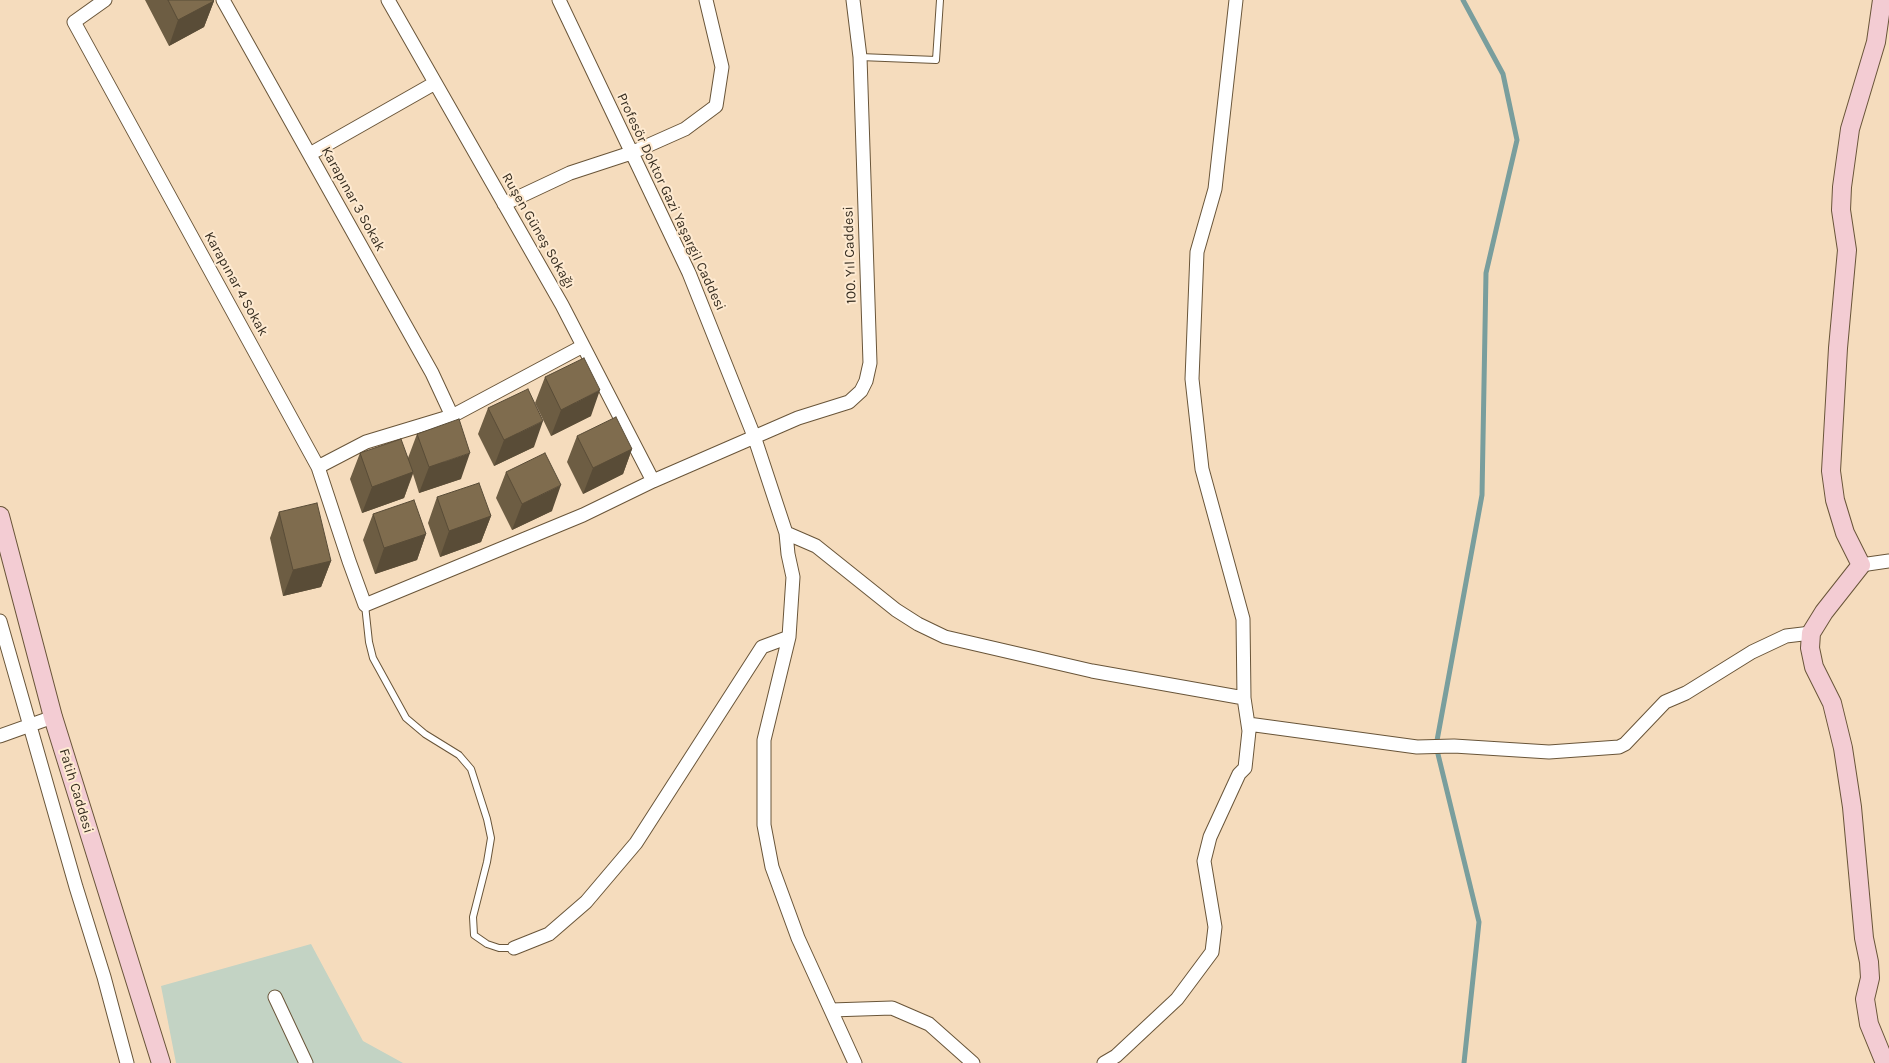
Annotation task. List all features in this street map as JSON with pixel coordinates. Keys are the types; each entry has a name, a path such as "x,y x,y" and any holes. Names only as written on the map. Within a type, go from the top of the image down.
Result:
{"street":[{"name":"Karapınar 4 Sokak","path":"105,0 74,22 318,467 365,605"},
{"name":"Karapınar 3 Sokak","path":"222,0 432,373 452,416"},
{"name":"Ruşen Güneş Sokağı","path":"388,0 583,346 653,481"},
{"name":"Profesör Doktor Gazi Yaşargil Caddesi","path":"559,0 689,273 754,436 786,533 788,554 793,577 790,637 764,740 764,825 772,867 798,938 855,1063"},
{"path":"504,204 570,173 631,153 685,129 716,106 722,67 706,0"},
{"name":"100. Yıl Caddesi","path":"365,605 583,516 653,481 754,436 798,418 849,402 861,391 866,381 870,363 860,57 853,0"},
{"path":"1104,1063 1116,1056 1177,1000 1212,952 1215,927 1204,861 1210,838 1239,774 1245,768 1249,731 1244,698 1242,619 1202,469 1192,379 1197,252 1214,189 1236,0"},
{"path":"1861,565 1845,533 1835,500 1831,471 1838,348 1847,250 1841,210 1842,187 1850,129 1876,42 1882,0"},
{"path":"310,154 435,83"},
{"path":"318,467 366,442 452,416 583,346"},
{"name":"Fatih Caddesi","path":"0,516 54,717 161,1063"},
{"path":"786,533 816,546 896,610 918,624 945,637 1092,671 1244,698"},
{"path":"1885,1063 1869,1024 1865,999 1870,978 1869,962 1864,938 1852,807 1843,748 1832,703 1814,667 1810,648 1811,633 1824,612 1861,565 1889,561"},
{"path":"0,621 128,1063"},
{"path":"1248,724 1417,747 1454,746 1549,752 1619,747 1625,744 1665,702 1686,693 1752,652 1786,636 1811,633"},
{"path":"514,948 550,934 586,902 636,844 762,647 790,637"},
{"path":"0,736 54,717"},
{"path":"275,997 306,1063"},
{"path":"831,1010 892,1008 929,1024 973,1063"}],"lane":[{"path":"860,57 936,60 940,0"},
{"path":"365,605 369,642 373,658 406,718 425,734 459,755 471,769 487,819 491,838 487,862 473,917 474,935 487,944 498,948 514,948"}],"green space":[{"path":"311,944 363,1041 403,1063 176,1063 161,986"}],"building":[{"path":"168,0 213,0 214,1 178,20"},
{"path":"584,358 600,390 561,410 545,377"},
{"path":"528,389 543,421 504,440 488,408"},
{"path":"616,417 632,449 593,468 577,436"},
{"path":"459,419 470,453 429,467 417,434"},
{"path":"401,439 413,472 372,487 360,453"},
{"path":"545,453 561,485 522,504 506,472"},
{"path":"479,483 491,516 449,531 437,497"},
{"path":"414,500 426,534 384,548 373,514"},
{"path":"317,503 331,561 293,570 279,512"}],"waterway":[{"path":"1463,0 1503,74 1517,140 1486,273 1482,495 1436,746 1479,922 1464,1063"}]}
